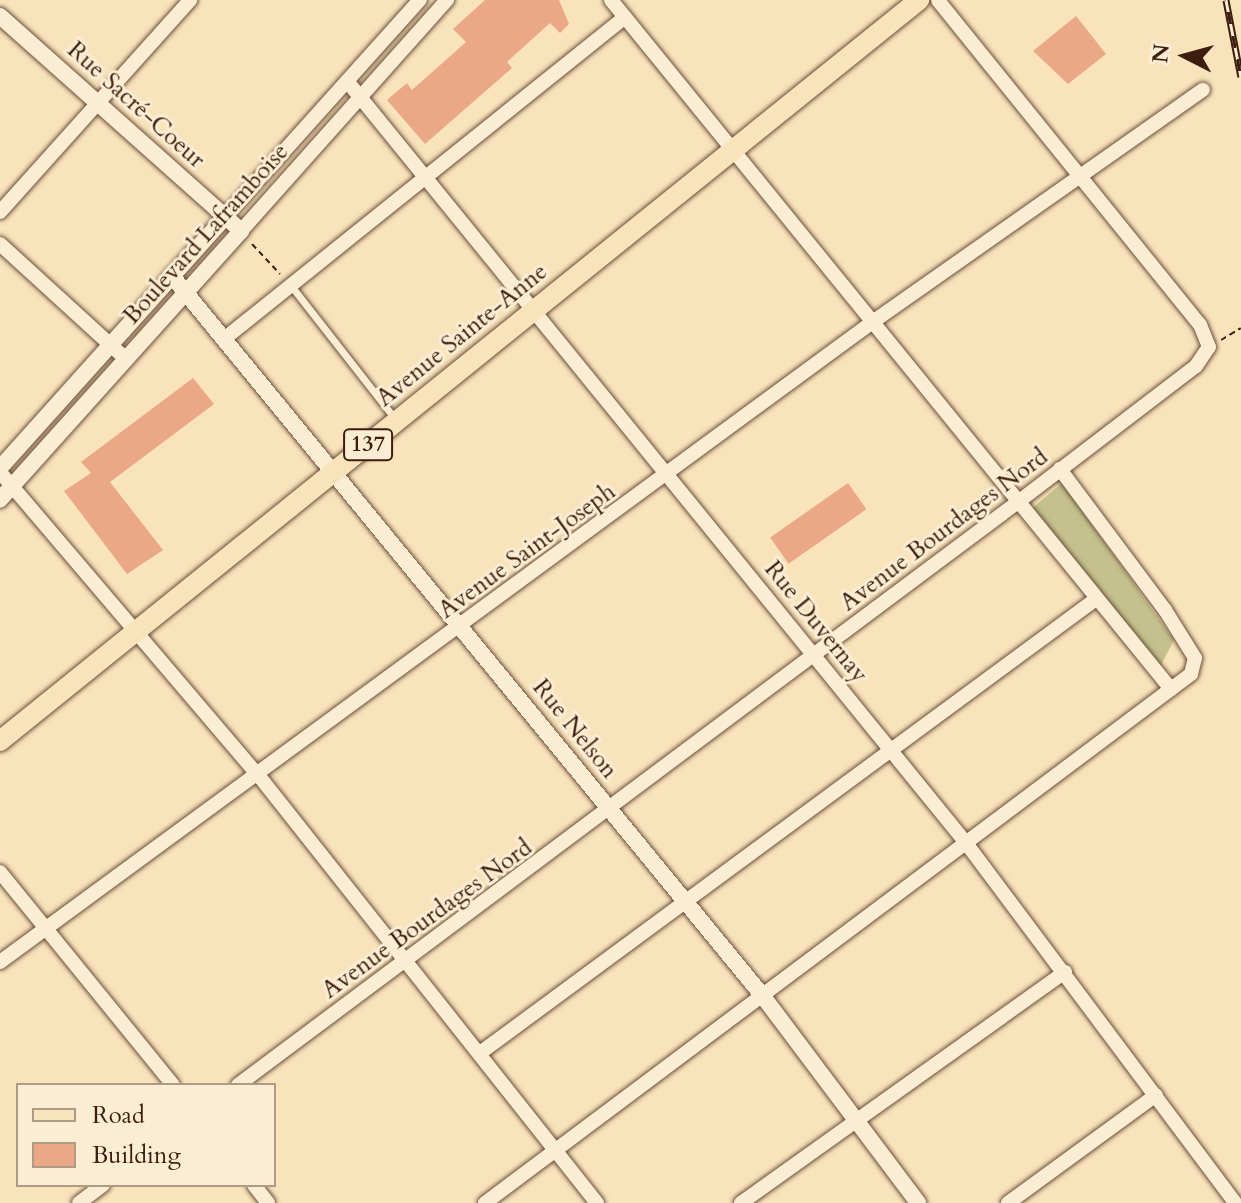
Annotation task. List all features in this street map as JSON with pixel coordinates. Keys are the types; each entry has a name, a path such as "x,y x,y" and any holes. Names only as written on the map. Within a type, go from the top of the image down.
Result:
{"main road":[{"name":"Avenue Sainte-Anne","path":"0,741 919,0"}],"street":[{"path":"0,212 190,0"},
{"name":"Boulevard Laframboise","path":"0,470 420,0"},
{"name":"Boulevard Laframboise","path":"0,500 185,293 244,235 447,0"},
{"path":"611,0 1171,689"},
{"path":"938,0 1082,177 1209,347"},
{"name":"Rue Sacré-Coeur","path":"0,16 244,235"},
{"path":"224,339 430,179 625,17"},
{"name":"Rue Duvernay","path":"347,81 363,94 966,843 1235,1203"},
{"name":"Avenue Saint-Joseph","path":"0,962 259,776 874,321 1203,90"},
{"path":"0,244 126,359"},
{"name":"Rue Nelson","path":"172,276 762,995 918,1203"},
{"name":"Avenue Bourdages Nord","path":"241,1083 610,810 1018,502 1196,366 1209,347"},
{"path":"485,1203 1191,674 1195,658 1060,469"},
{"path":"0,470 259,776 597,1203"},
{"path":"480,1053 1096,599"},
{"path":"0,872 171,1083"},
{"path":"741,1203 1065,972"},
{"path":"1008,1203 1156,1095"},
{"path":"79,1203 100,1187"},
{"path":"256,1187 268,1203"}],"lane":[{"path":"292,287 397,421"}],"path":[{"path":"244,235 292,287"},
{"path":"1209,347 1241,328"}],"shaded area":[{"path":"1062,483 1174,640 1160,667 1030,510"}],"building":[{"path":"485,0 559,0 569,24 560,33 550,23 507,62 512,68 425,144 387,100 407,83 412,90 466,42 453,29"},
{"path":"1076,16 1106,54 1068,84 1033,51"},
{"path":"193,378 214,404 110,482 163,550 127,574 64,491 91,473 81,462"},
{"path":"848,483 866,509 789,564 770,537"}],"railway":[{"path":"1226,0 1241,77"}]}
